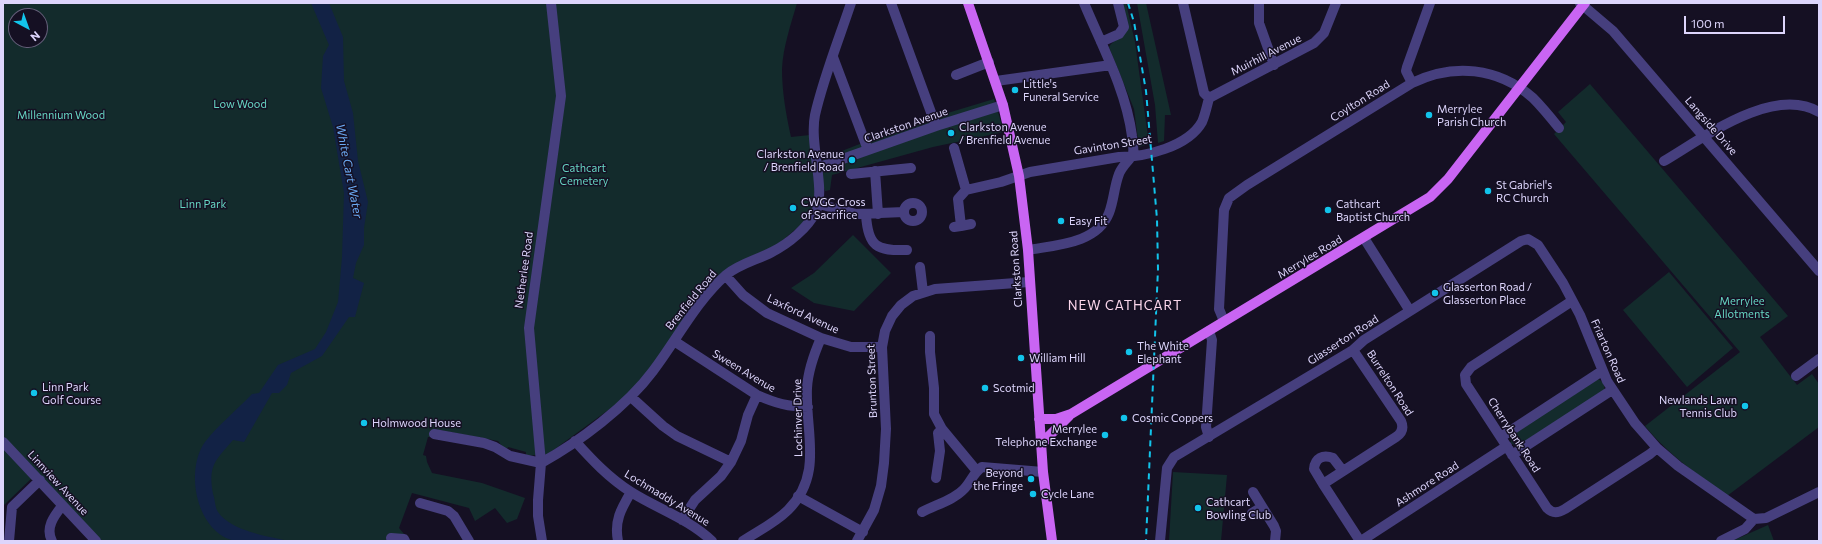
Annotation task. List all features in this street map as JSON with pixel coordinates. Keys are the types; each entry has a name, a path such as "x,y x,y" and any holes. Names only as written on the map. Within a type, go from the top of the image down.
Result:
{"main road":[{"name":"Clarkston Road","path":"968,3 1004,105 1019,176 1028,250 1042,472 1052,541"},
{"name":"Merrylee Road","path":"1041,446 1068,417 1208,331 1421,204 1440,188 1583,4"},
{"name":"Merrylee Road","path":"1039,424 1068,417"}],"street":[{"name":"Netherlee Road","path":"542,541 538,511 541,463 528,328 561,96 550,3"},
{"path":"851,3 815,116 813,143 820,193 819,204 856,214 866,215 904,212"},
{"path":"891,3 936,126"},
{"path":"1028,250 1074,242 1094,232 1108,216 1114,201 1119,174 1124,164 1132,157 1134,150 1130,122 1111,64 1084,3"},
{"path":"1101,42 1119,34 1124,27 1118,3"},
{"path":"1183,3 1204,93 1209,98"},
{"path":"1259,3 1259,23 1274,65"},
{"name":"Muirhill Avenue","path":"1209,98 1314,43 1324,33 1336,3"},
{"path":"1412,83 1406,71 1406,67 1430,3"},
{"name":"Langside Drive","path":"1583,4 1613,32 1819,271"},
{"path":"833,57 868,150"},
{"path":"956,74 989,62"},
{"path":"996,81 1111,64"},
{"name":"Coylton Road","path":"1224,322 1219,309 1224,210 1228,200 1247,185 1412,83 1439,73 1461,70 1474,70 1494,75 1518,87 1533,99 1559,128"},
{"name":"Gavinton Street","path":"966,190 1058,167 1132,157 1168,148 1189,137 1202,122 1209,98"},
{"path":"1664,162 1752,111 1771,106 1794,104 1819,112"},
{"name":"Clarkston Avenue","path":"817,168 936,126 1004,105"},
{"path":"954,148 966,190 958,199 962,226"},
{"path":"852,174 911,168"},
{"path":"875,171 878,214"},
{"name":"Brenfield Road","path":"541,463 575,441 613,413 631,397 653,371 690,318 726,276 734,269 784,246 810,220 819,204"},
{"path":"866,215 867,230 875,244 885,250 907,250"},
{"path":"1364,238 1410,311"},
{"name":"Glasserton Road","path":"1160,541 1166,473 1170,462 1174,457 1210,437 1353,350 1410,311 1521,241 1530,240"},
{"name":"Friarton Road","path":"1530,240 1538,245 1563,283 1602,371 1612,390 1634,423 1656,448 1678,466 1754,519"},
{"path":"920,267 923,292"},
{"name":"Laxford Avenue","path":"726,276 743,295 767,313 821,338 851,347 882,347"},
{"name":"Brunton Street","path":"857,541 863,532 878,499 884,463 886,409 882,347 888,323 896,310 907,299 923,292 950,287 1029,282"},
{"name":"Cherrybank Road","path":"1572,301 1471,367 1466,372 1466,384 1547,508 1557,513 1572,505 1650,454 1656,448"},
{"path":"1208,331 1212,340 1206,428 1210,437"},
{"path":"930,336 925,352 934,388 934,414 942,429 976,470"},
{"name":"Lochinver Drive","path":"743,541 780,517 798,496 807,479 810,464 808,378 812,360 821,338"},
{"name":"Sween Avenue","path":"674,341 757,395 770,401 788,406 808,407"},
{"name":"Burrelton Road","path":"1323,484 1396,437 1403,428 1402,421 1353,350"},
{"path":"1796,376 1819,359"},
{"path":"1501,437 1602,371"},
{"path":"1512,455 1612,390"},
{"path":"682,520 695,500 721,476 731,462 741,441 748,415 757,395"},
{"path":"631,397 663,426 677,436 731,462"},
{"path":"936,478 940,451 938,433 942,429"},
{"path":"434,434 484,443 510,456 541,463"},
{"name":"Lochmaddy Avenue","path":"575,441 594,463 631,492 697,528 712,541"},
{"name":"Linnview Avenue","path":"3,442 96,541"},
{"name":"Ashmore Road","path":"1360,541 1506,446"},
{"path":"1343,471 1333,458 1321,457 1315,463 1314,469 1360,541"},
{"path":"922,512 958,494 964,489 976,470 982,467 1042,472"},
{"path":"9,541 12,507 40,480"},
{"path":"618,541 617,519 620,510 631,492"},
{"path":"1253,492 1274,526 1276,531 1275,541"},
{"path":"1721,541 1745,529 1754,519 1766,518 1819,492"},
{"path":"798,496 863,532"},
{"path":"420,503 448,511 454,516 469,541"},
{"path":"52,541 49,530 51,522 62,506"},
{"path":"1252,513 1262,507"},
{"path":"390,538 404,539 405,541"}],"green space":[{"path":"3,3 797,3 784,52 782,78 787,120 791,137 810,135 815,190 813,210 804,222 777,245 739,262 650,370 622,400 548,454 526,456 526,452 508,447 506,451 498,441 434,429 431,437 428,437 423,455 426,456 432,473 482,483 525,498 517,519 507,523 495,508 475,521 469,508 412,493 399,528 410,541 101,541 3,437"},
{"path":"1122,3 1126,3 1135,42 1149,144 1139,147 1134,109 1109,47 1113,42 1123,36 1127,30"},
{"path":"1137,3 1146,3 1171,115 1165,115 1164,141 1158,143 1155,105"},
{"name":"Merrylee Allotments","path":"1590,84 1788,316 1760,337 1797,385 1812,374 1819,384 1819,427 1727,496 1694,472 1674,455 1654,437 1645,426 1740,352 1554,134 1566,122 1558,112"},
{"path":"994,99 1004,132 933,147 832,175 830,190 825,191 819,173 824,158 875,138 940,119 941,115"},
{"path":"853,235 891,273 854,311 814,303 791,288 814,273"},
{"path":"1669,272 1733,348 1687,387 1623,310"},
{"path":"1597,379 1603,383 1604,390 1517,447 1511,443 1510,436"},
{"path":"3,446 33,477 3,506"},
{"name":"Cathcart Bowling Club","path":"1173,472 1227,475 1221,541 1169,541"},
{"path":"1768,525 1774,541 1732,541"}],"water":[{"name":"White Cart Water","path":"311,3 329,3 343,37 344,81 353,113 358,161 368,202 364,228 364,245 356,263 353,278 364,283 355,317 349,317 322,356 291,373 287,385 279,393 272,393 244,442 233,440 214,464 211,476 213,494 218,512 231,524 240,528 260,535 288,541 242,542 223,536 212,527 204,514 198,500 195,484 199,454 205,442 221,424 252,394 259,393 278,365 315,349 326,332 338,302 342,257 344,193 333,127 321,88 323,56 329,45"}],"railway":[{"path":"1128,3 1134,22 1146,91 1157,219 1158,269 1146,541"}],"place":[{"name":"Little's Funeral Service","path":"1015,90"},
{"name":"Merrylee Parish Church","path":"1429,115"},
{"name":"Clarkston Avenue / Brenfield Avenue","path":"951,133"},
{"name":"Clarkston Avenue / Brenfield Road","path":"852,160"},
{"name":"St Gabriel's RC Church","path":"1488,191"},
{"name":"CWGC Cross of Sacrifice","path":"793,208"},
{"name":"Cathcart Baptist Church","path":"1328,210"},
{"name":"Easy Fit","path":"1061,221"},
{"name":"Glasserton Road / Glasserton Place","path":"1435,293"},
{"name":"The White Elephant","path":"1129,352"},
{"name":"William Hill","path":"1021,358"},
{"name":"Scotmid","path":"985,388"},
{"name":"Linn Park Golf Course","path":"34,393"},
{"name":"Newlands Lawn Tennis Club","path":"1745,406"},
{"name":"Cosmic Coppers","path":"1124,418"},
{"name":"Holmwood House","path":"364,423"},
{"name":"Merrylee Telephone Exchange","path":"1105,435"},
{"name":"Beyond the Fringe","path":"1031,479"},
{"name":"Cycle Lane","path":"1033,494"},
{"name":"Cathcart Bowling Club","path":"1198,508"}],"district":[{"name":"NEW CATHCART","path":"1125,306"}],"park label":[{"name":"Low Wood","path":"240,104"},
{"name":"Millennium Wood","path":"61,115"},
{"name":"Cathcart Cemetery","path":"584,174"},
{"name":"Linn Park","path":"203,204"}]}
